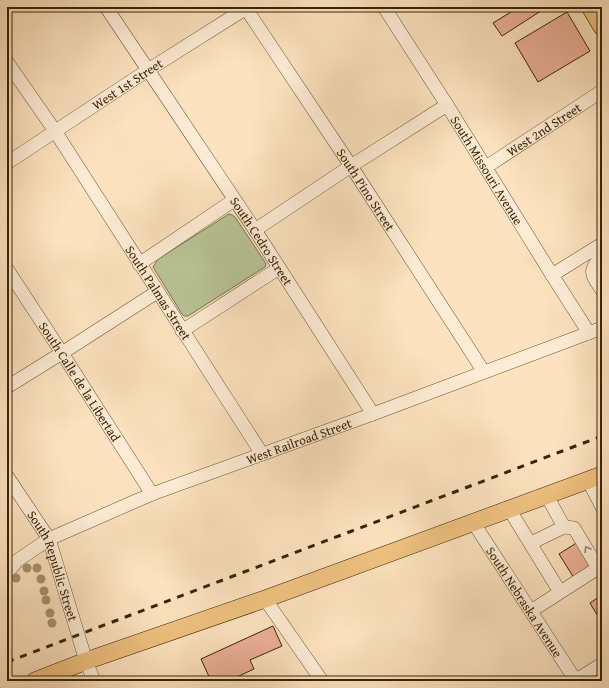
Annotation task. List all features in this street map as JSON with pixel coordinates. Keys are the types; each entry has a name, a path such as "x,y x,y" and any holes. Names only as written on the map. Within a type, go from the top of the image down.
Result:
{"main road":[{"path":"590,7 602,28"},
{"path":"35,681 86,661 265,599 595,478"}],"street":[{"name":"South Cedro Street","path":"106,7 255,230 373,414"},
{"name":"West 1st Street","path":"7,163 246,7"},
{"name":"South Pino Street","path":"246,7 484,372"},
{"name":"South Missouri Avenue","path":"384,7 589,333"},
{"name":"South Palmas Street","path":"7,62 55,132 262,454"},
{"name":"West 2nd Street","path":"486,167 602,91"},
{"path":"255,230 351,166 447,105"},
{"path":"139,264 234,200"},
{"path":"552,275 602,244"},
{"path":"602,256 592,270 592,275 602,290"},
{"path":"182,331 279,268"},
{"name":"South Calle de la Libertad","path":"7,269 152,494"},
{"path":"7,387 62,354 157,292"},
{"name":"West Railroad Street","path":"7,573 18,560 49,539 152,494 373,414 602,328"},
{"name":"South Republic Street","path":"7,476 49,539 86,661 94,681"},
{"path":"595,478 602,507"},
{"path":"547,496 564,526"},
{"path":"510,509 560,592"},
{"name":"South Nebraska Avenue","path":"473,522 576,681"},
{"path":"531,543 564,526 574,528 598,568 531,611"},
{"path":"265,599 322,681"},
{"path":"576,681 602,664"}],"green space":[{"path":"229,214 235,217 265,262 265,267 188,316 184,316 153,267 158,259"}],"building":[{"path":"512,7 547,7 502,36 493,23 514,10"},
{"path":"567,12 590,51 538,82 515,43"},
{"path":"578,542 593,566 574,578 559,554"},
{"path":"602,595 602,623 590,603"},
{"path":"273,626 282,646 250,660 254,669 228,681 211,681 201,659"}],"railway":[{"path":"7,662 602,436"}]}
